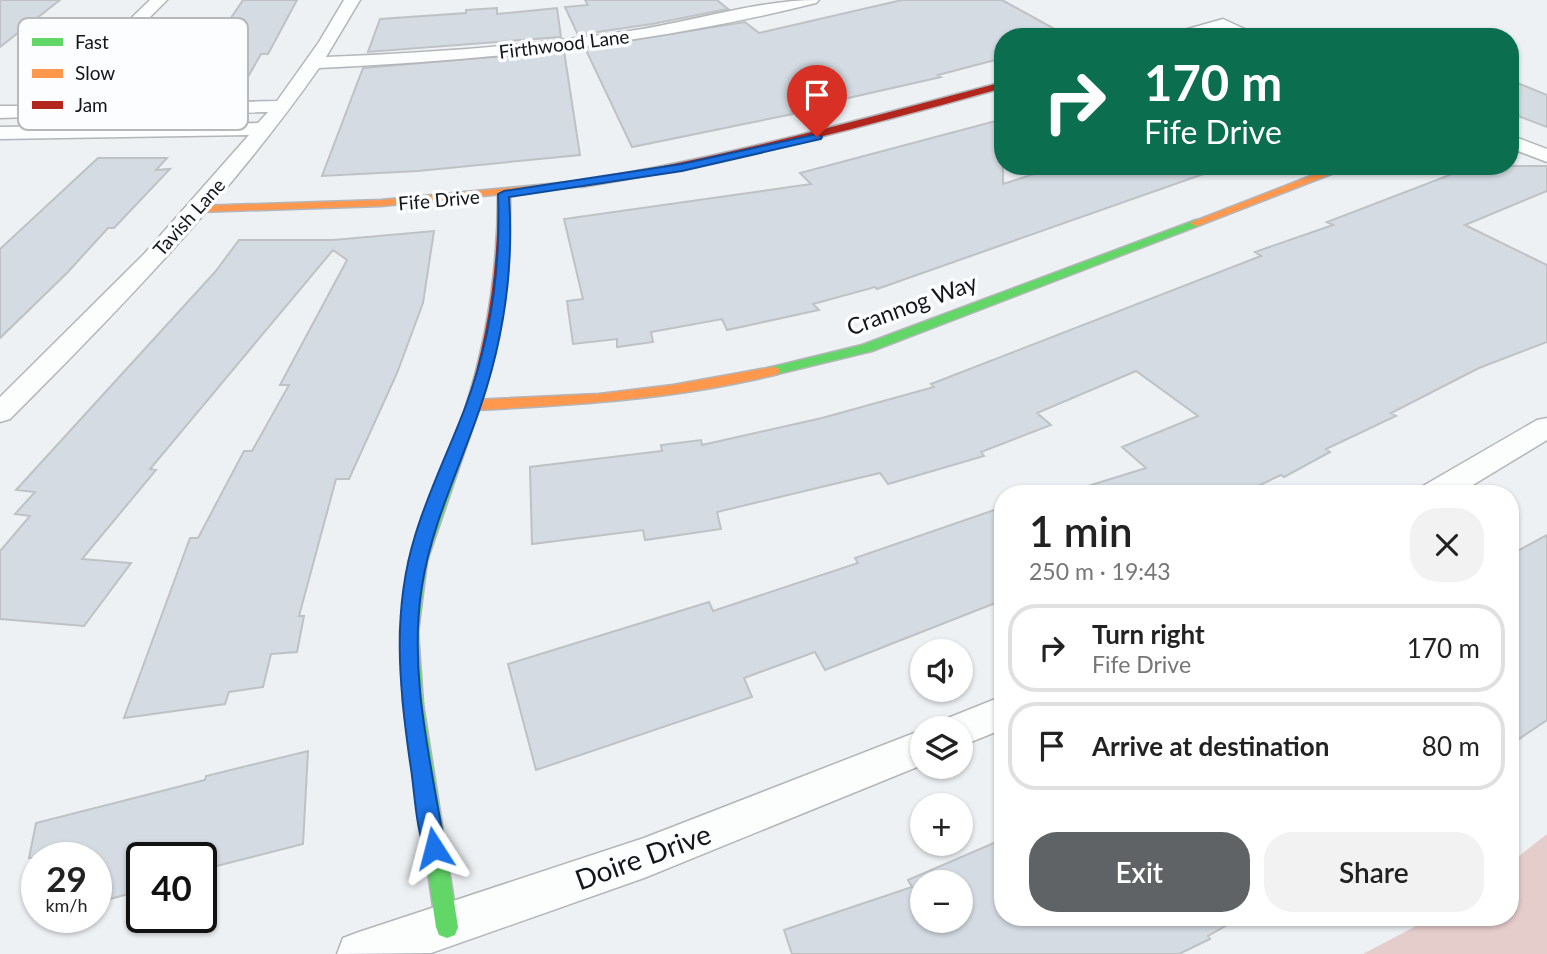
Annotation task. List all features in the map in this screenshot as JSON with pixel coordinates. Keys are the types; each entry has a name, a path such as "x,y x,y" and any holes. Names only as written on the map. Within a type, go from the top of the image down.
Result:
{"street":[{"path":"141,18 159,0"},
{"name":"Tavish Lane","path":"0,413 80,335 198,209 283,106 314,63 352,0"},
{"name":"Firthwood Lane","path":"314,63 429,57 569,44 643,34 811,0"},
{"path":"1209,28 1223,24 1233,28"},
{"name":"Fife Drive","path":"198,209 325,208 504,194 592,183 758,152 994,87"},
{"path":"248,107 283,106"},
{"path":"0,112 18,112"},
{"path":"0,148 9,133 264,130"},
{"path":"1519,145 1547,156"},
{"name":"Crannog Way","path":"474,405 599,399 673,390 778,370 867,348 1323,175"},
{"path":"447,927 410,691 409,632 413,587 423,536 474,405 494,339 503,284 506,234 504,194"},
{"path":"1449,485 1547,428"},
{"path":"973,725 994,716"},
{"name":"Doire Drive","path":"359,954 447,927 692,840 910,752"}],"shaded area":[{"path":"1547,834 1547,954 1363,954 1416,926 1519,926 1519,856"}],"building":[{"path":"0,0 60,0 37,18 18,18 18,33 0,47"},
{"path":"243,0 297,0 268,54 261,54 248,77 248,18 231,18"},
{"path":"585,0 717,0 728,9 578,35 565,7 588,5"},
{"path":"902,0 1002,0 1053,28 994,28 994,60 938,75 941,77 791,111 793,114 632,147 585,48 745,22 759,33"},
{"path":"497,8 497,14 557,8 561,37 368,52 380,19"},
{"path":"564,51 580,155 418,171 322,176 363,68"},
{"path":"1519,84 1547,95 1547,127 1519,116"},
{"path":"994,121 994,175 1003,175 1003,184 1031,175 1201,175 877,289 875,287 813,304 819,310 727,330 722,319 651,332 653,342 617,347 617,339 573,344 567,301 583,299 564,219 811,184 800,173"},
{"path":"98,158 167,158 156,170 170,169 114,228 108,228 67,273 0,338 0,249"},
{"path":"1519,166 1547,166 1547,191 1465,225 1547,265 1547,342 1479,368 1391,413 1396,416 1326,449 1330,452 1284,477 1281,475 1260,485 1091,485 1146,468 1122,447 1198,416 1136,371 1037,413 1051,425 981,452 984,456 888,484 880,473 717,512 721,529 645,540 643,530 532,544 530,467 662,451 661,445 701,440 702,445 822,418 934,387 931,384 1261,256 1255,252 1333,225 1327,222 1450,175 1519,175"},
{"path":"434,231 423,303 397,373 349,479 336,479 299,616 304,616 297,652 271,654 263,687 229,692 225,704 124,718 190,538 198,538 244,451 252,451 289,385 280,385 347,260 333,250 150,469 156,470 82,559 131,563 84,626 0,619 0,551 30,516 15,514 35,492 16,490 215,272 239,240 333,240"},
{"path":"994,510 994,604 825,670 815,652 744,678 752,697 536,770 508,664 709,602 713,611 858,563 855,558"},
{"path":"1547,535 1547,720 1519,739 1519,550"},
{"path":"308,751 303,844 217,866 217,842 126,842 126,895 112,899 112,842 32,842 36,823 205,780 206,776"},
{"path":"994,843 994,926 1225,926 1208,936 1210,939 1179,954 792,954 784,930 910,888 910,933 973,933 973,870 931,870 964,856 973,856 973,852"}],"traffic: fast":[{"path":"773,371 867,348 1196,223"},
{"path":"447,927 413,704 409,632 418,561 472,409"}],"traffic: slow":[{"path":"1196,223 1323,175"},
{"path":"198,209 381,203 581,184"},
{"path":"474,405 599,399 673,390 773,371"}],"traffic: jam":[{"path":"581,184 741,154 994,87"},
{"path":"472,409 498,303 504,194"}],"route":[{"path":"434,848 410,691 409,632 413,587 423,536 474,405 494,339 503,284 506,234 504,194 592,183 682,167 817,137"}]}
